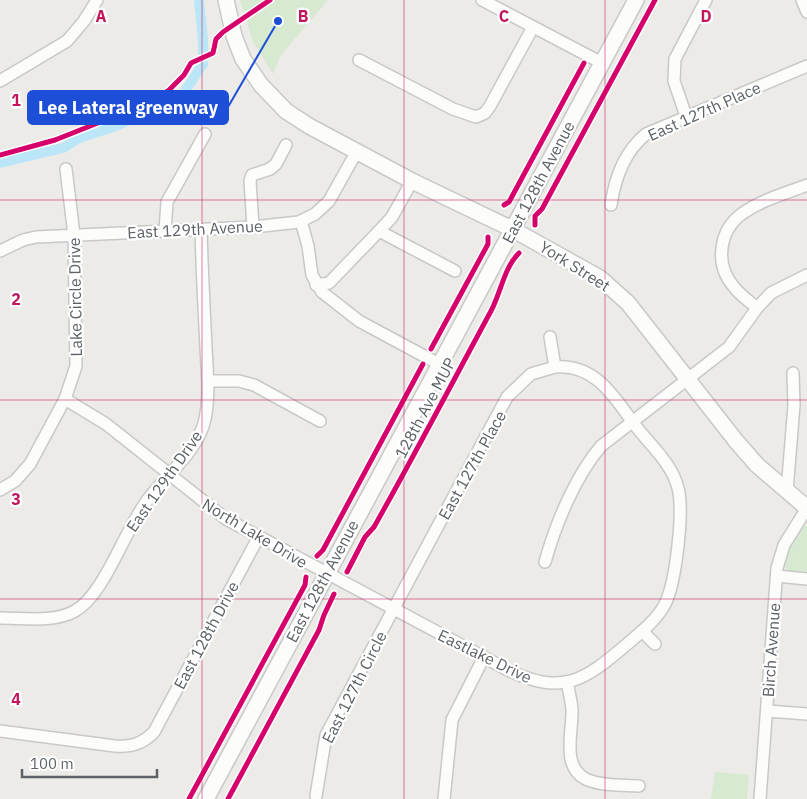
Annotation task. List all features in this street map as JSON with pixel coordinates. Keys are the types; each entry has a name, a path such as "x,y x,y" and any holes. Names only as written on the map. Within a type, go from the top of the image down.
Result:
{"main road":[{"name":"York Street","path":"226,0 238,49 261,85 286,111 309,126 587,270 610,286 628,303 736,442 757,465 807,508"},
{"name":"East 128th Avenue","path":"206,799 636,0"}],"street":[{"path":"0,81 67,41 84,21 97,0"},
{"path":"482,0 602,63"},
{"path":"686,116 674,81 675,59 706,0"},
{"path":"802,0 807,12"},
{"path":"359,60 468,116 483,120 533,27"},
{"name":"East 127th Place","path":"611,204 614,181 632,148 646,134 807,66"},
{"path":"165,231 167,202 204,134"},
{"path":"253,227 250,181 252,175 270,169 276,164 286,145"},
{"name":"East 129th Avenue","path":"0,250 23,240 74,235 287,225 302,221 315,214 329,201 357,151"},
{"name":"Lake Circle Drive","path":"0,490 15,482 27,469 65,400 78,357 74,235 66,169"},
{"path":"316,285 329,283 392,217 412,180"},
{"path":"757,308 733,287 716,261 723,242 734,220 751,208 807,185"},
{"path":"302,221 312,275 316,285 334,303 359,320 439,364"},
{"name":"East 129th Drive","path":"0,618 57,617 74,612 82,606 94,593 140,510 200,432 207,408 208,381 200,230"},
{"path":"379,230 455,271"},
{"path":"545,562 558,522 592,456 601,446 689,380 733,343 757,308 778,288 807,275"},
{"path":"550,337 555,367"},
{"name":"Eastlake Drive","path":"326,574 392,610 533,681 567,682 590,674 642,631 660,611 672,588 680,497 671,471 601,381 582,370 568,366 555,367"},
{"name":"East 127th Place","path":"392,610 507,397 531,374 555,367"},
{"path":"787,490 794,405 793,373"},
{"path":"208,381 239,381 254,385 320,421"},
{"name":"North Lake Drive","path":"65,400 106,424 226,520 326,574"},
{"name":"Birch Avenue","path":"760,799 777,576 784,545 807,508"},
{"name":"East 128th Drive","path":"0,731 124,747 140,744 154,732 258,538"},
{"path":"777,576 807,579"},
{"name":"East 127th Circle","path":"316,796 326,735 392,610"},
{"path":"642,631 655,644"},
{"path":"444,799 452,720 484,657"},
{"path":"567,682 572,708 570,756 576,772 584,778 597,782 639,786"},
{"path":"767,711 807,714"}],"green space":[{"path":"240,0 328,0 281,55 273,74 253,42"},
{"path":"802,526 807,526 807,574 791,573 784,567 789,548"},
{"path":"715,772 749,775 747,799 711,799"}],"waterway":[{"path":"0,163 63,148 79,138 116,126 181,97 203,64 199,0"}],"cycle path":[{"path":"0,155 55,140 148,103 168,91 184,75 191,63 213,53 216,39 223,32 270,0"},
{"path":"535,225 535,216 542,209 655,0"},
{"path":"504,205 509,202 584,63"},
{"path":"431,349 488,244 488,237"},
{"name":"128th Ave MUP","path":"347,572 365,537 374,527 491,311 506,273 519,253"},
{"path":"317,556 323,550 423,364"},
{"path":"189,799 305,585 306,577"},
{"path":"228,799 319,630 334,594"}],"place":[{"name":"Lee Lateral greenway","path":"278,21"}]}
